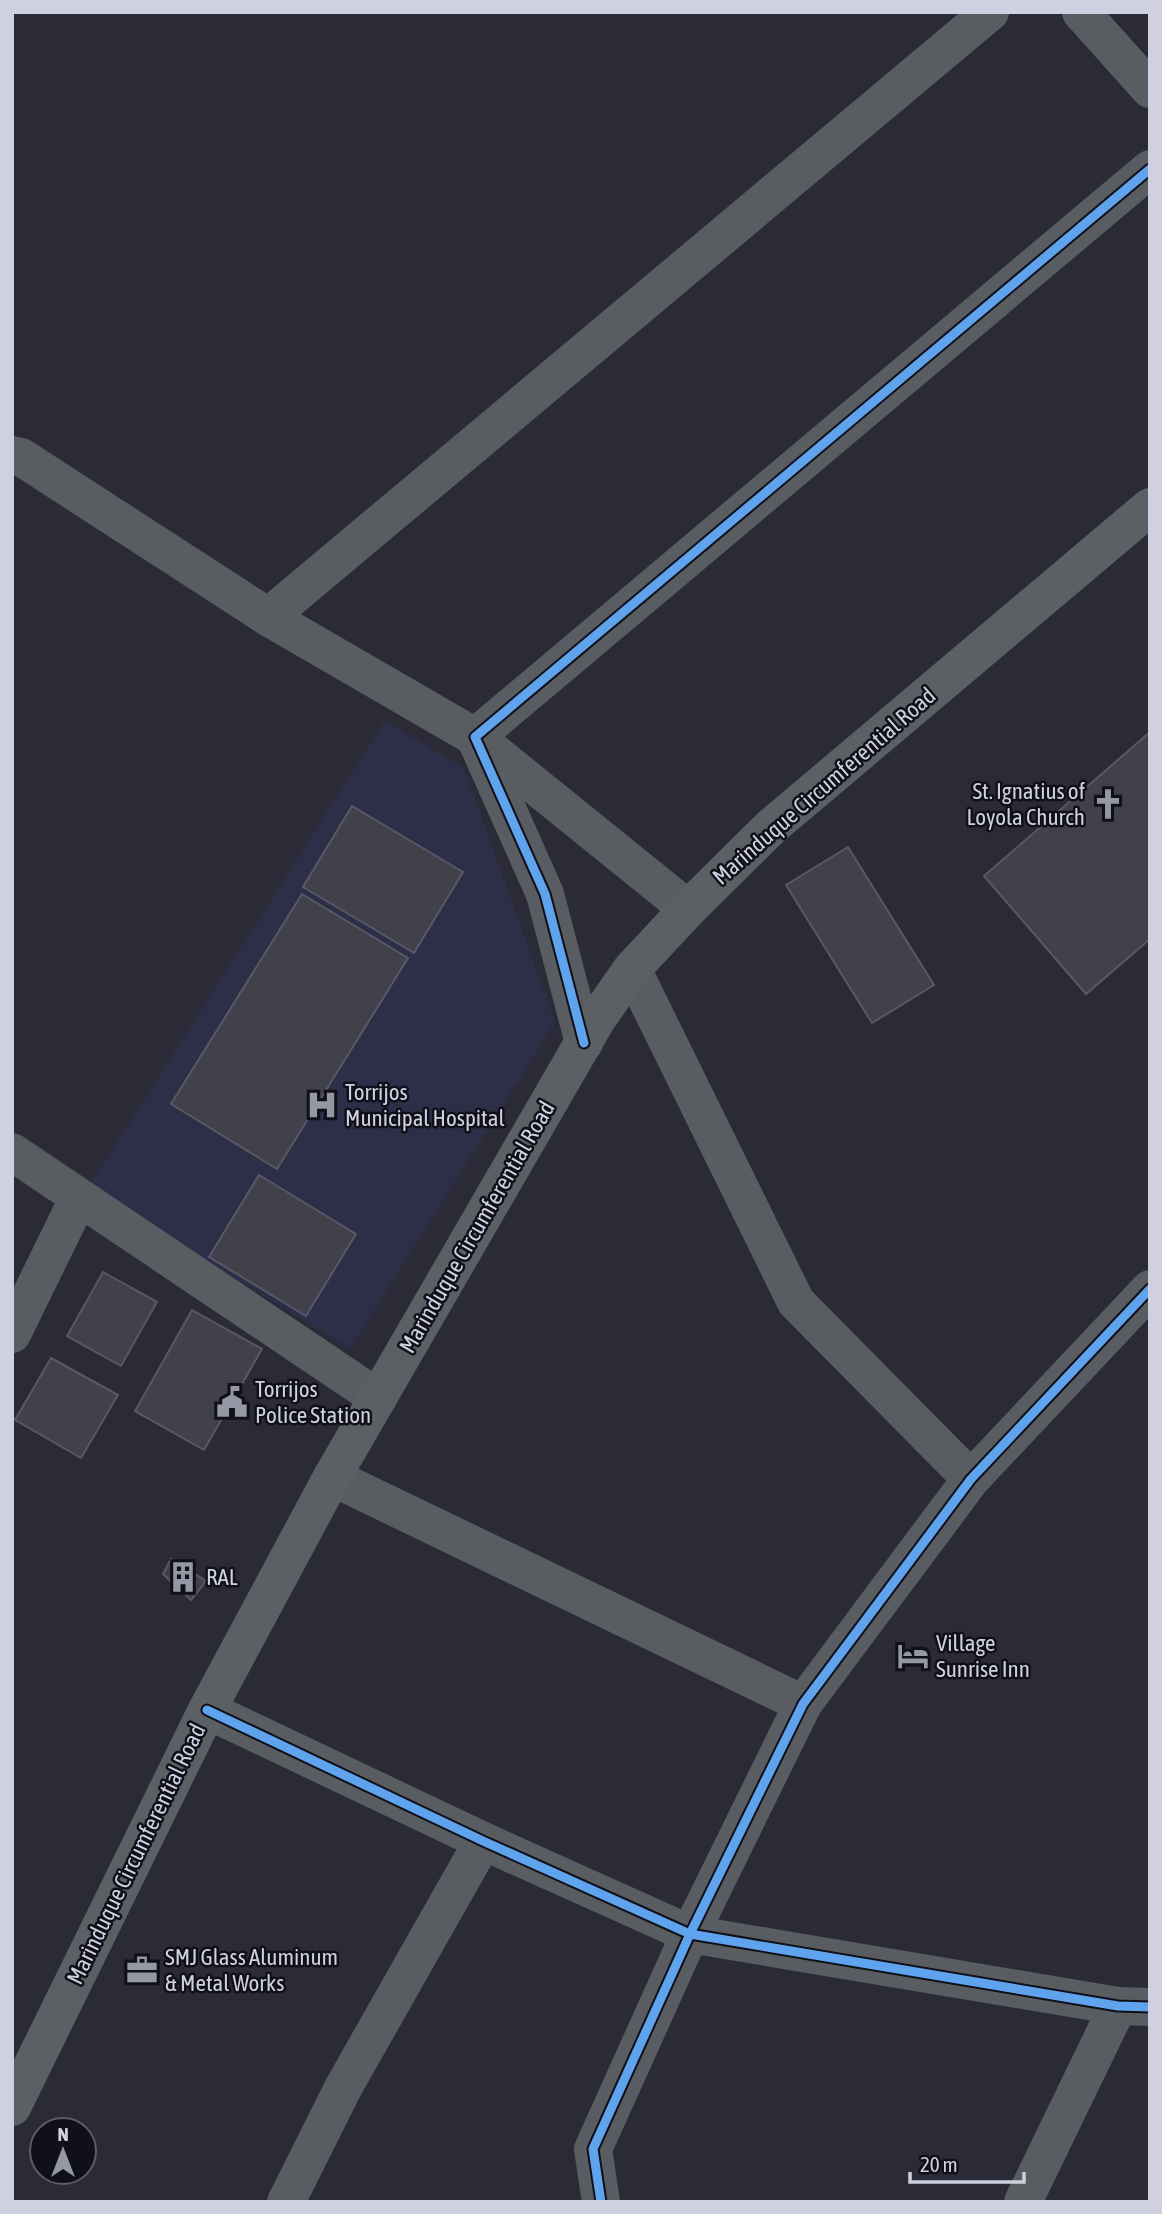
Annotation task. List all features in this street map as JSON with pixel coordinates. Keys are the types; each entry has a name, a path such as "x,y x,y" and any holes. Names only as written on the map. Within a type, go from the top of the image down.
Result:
{"main road":[{"name":"Marinduque Circumferential Road","path":"12,2107 207,1710 332,1477 597,1019 632,969 771,827 1150,507"}],"street":[{"path":"268,617 990,12"},
{"path":"1081,12 1150,89"},
{"path":"475,737 1150,169"},
{"path":"12,455 21,457 268,617 475,737 688,909"},
{"path":"475,737 545,894 584,1043"},
{"path":"632,969 796,1302 971,1479"},
{"path":"12,1153 378,1398"},
{"path":"12,1334 79,1197"},
{"path":"601,2202 593,2149 690,1934 803,1704 971,1479 1150,1289"},
{"path":"332,1477 803,1704"},
{"path":"207,1710 483,1841 690,1934 1134,2006 1023,2202"},
{"path":"286,2202 343,2088 483,1841"}],"shaded area":[{"name":"Torrijos Municipal Hospital","path":"385,721 464,768 555,1022 350,1349 88,1188"}],"building":[{"name":"St. Ignatius of Loyola Church","path":"1150,732 1150,939 1086,994 984,876"},
{"path":"352,806 463,872 414,953 303,887"},
{"path":"848,847 934,985 872,1023 786,885"},
{"path":"302,894 408,958 277,1169 171,1104"},
{"path":"259,1175 356,1234 306,1316 209,1257"},
{"path":"103,1272 157,1302 121,1366 67,1336"},
{"path":"192,1310 262,1349 204,1450 135,1411"},
{"path":"51,1358 118,1395 81,1458 15,1420"},
{"name":"RAL","path":"171,1559 206,1581 191,1600 163,1574"}],"cycle path":[{"path":"584,1043 545,894 475,737 1150,169"},
{"path":"601,2202 593,2149 690,1934 803,1704 971,1479 1150,1289"},
{"path":"207,1710 483,1841 690,1934 1118,2006 1150,2007"}],"place":[{"name":"St. Ignatius of Loyola Church","path":"1108,804"},
{"name":"Torrijos Municipal Hospital","path":"322,1105"},
{"name":"Torrijos Police Station","path":"232,1402"},
{"name":"RAL","path":"183,1577"},
{"name":"Village Sunrise Inn","path":"913,1656"},
{"name":"SMJ Glass Aluminum & Metal Works","path":"142,1970"}]}
